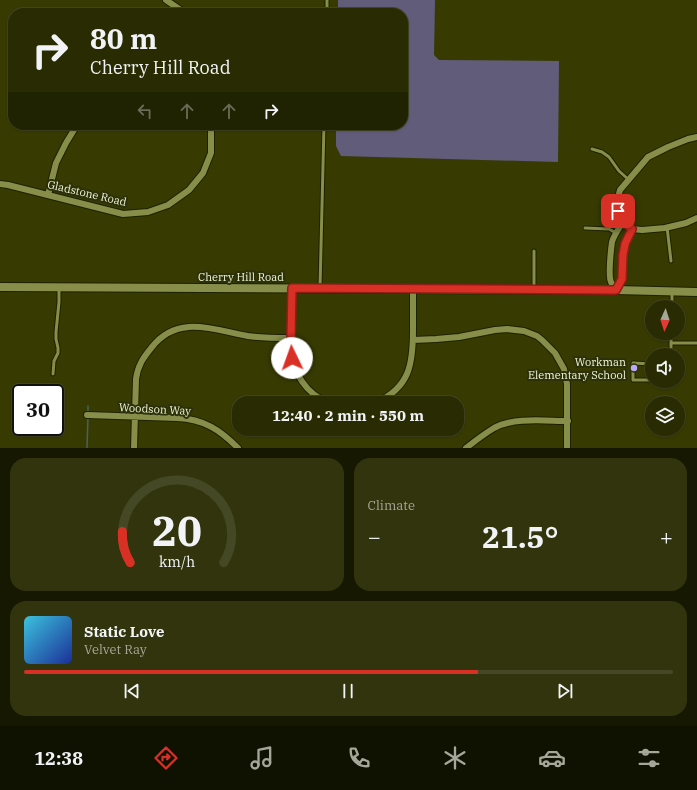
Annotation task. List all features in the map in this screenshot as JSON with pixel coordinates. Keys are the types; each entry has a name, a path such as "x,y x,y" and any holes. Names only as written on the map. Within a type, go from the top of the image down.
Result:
{"main road":[{"name":"Cherry Hill Road","path":"0,287 616,290 697,292"}],"street":[{"path":"166,0 178,8"},
{"path":"48,195 56,163 74,130"},
{"name":"Gladstone Road","path":"0,184 123,214 148,212 168,205 189,190 203,173 211,153 211,130"},
{"path":"697,137 668,147 648,158 620,190 617,201 618,211 623,222 632,229 642,230 667,228 686,223 697,218"},
{"path":"623,222 612,241 610,282 616,290 622,279 625,244 632,229"},
{"path":"292,288 292,358 298,376 305,386 316,396"},
{"path":"389,396 405,378 412,360 414,340 413,289"},
{"path":"134,448 136,380 138,368 156,342 168,333 181,328 199,326 259,337 291,338"},
{"path":"414,340 459,337 507,328 524,331 537,336 555,352 564,370 567,384 568,448"},
{"name":"Woodson Way","path":"87,416 182,418 208,425 224,435 238,448"},
{"path":"466,448 494,428 504,424 518,421 568,421"}],"lane":[{"path":"320,288 324,130"},
{"path":"592,149 602,152 609,157 619,171 629,180"},
{"path":"585,228 610,229 616,233"},
{"path":"667,228 671,261"},
{"path":"534,251 534,290"},
{"path":"53,374 54,361 58,352 56,332 59,287"},
{"path":"672,291 672,300"},
{"path":"671,348 671,343 696,343 697,338"},
{"path":"645,364 633,363 633,380 645,380"}],"shaded area":[{"path":"338,0 435,0 434,55 439,60 559,61 558,162 341,156 336,146 336,130 408,130 408,8 338,8"}],"waterway":[{"path":"88,406 88,412"},
{"path":"87,448 88,416"}],"place":[{"name":"Workman Elementary School","path":"634,368"}],"route":[{"path":"292,358 292,288 616,290 622,279 625,244 632,229 623,222 618,211"}]}
